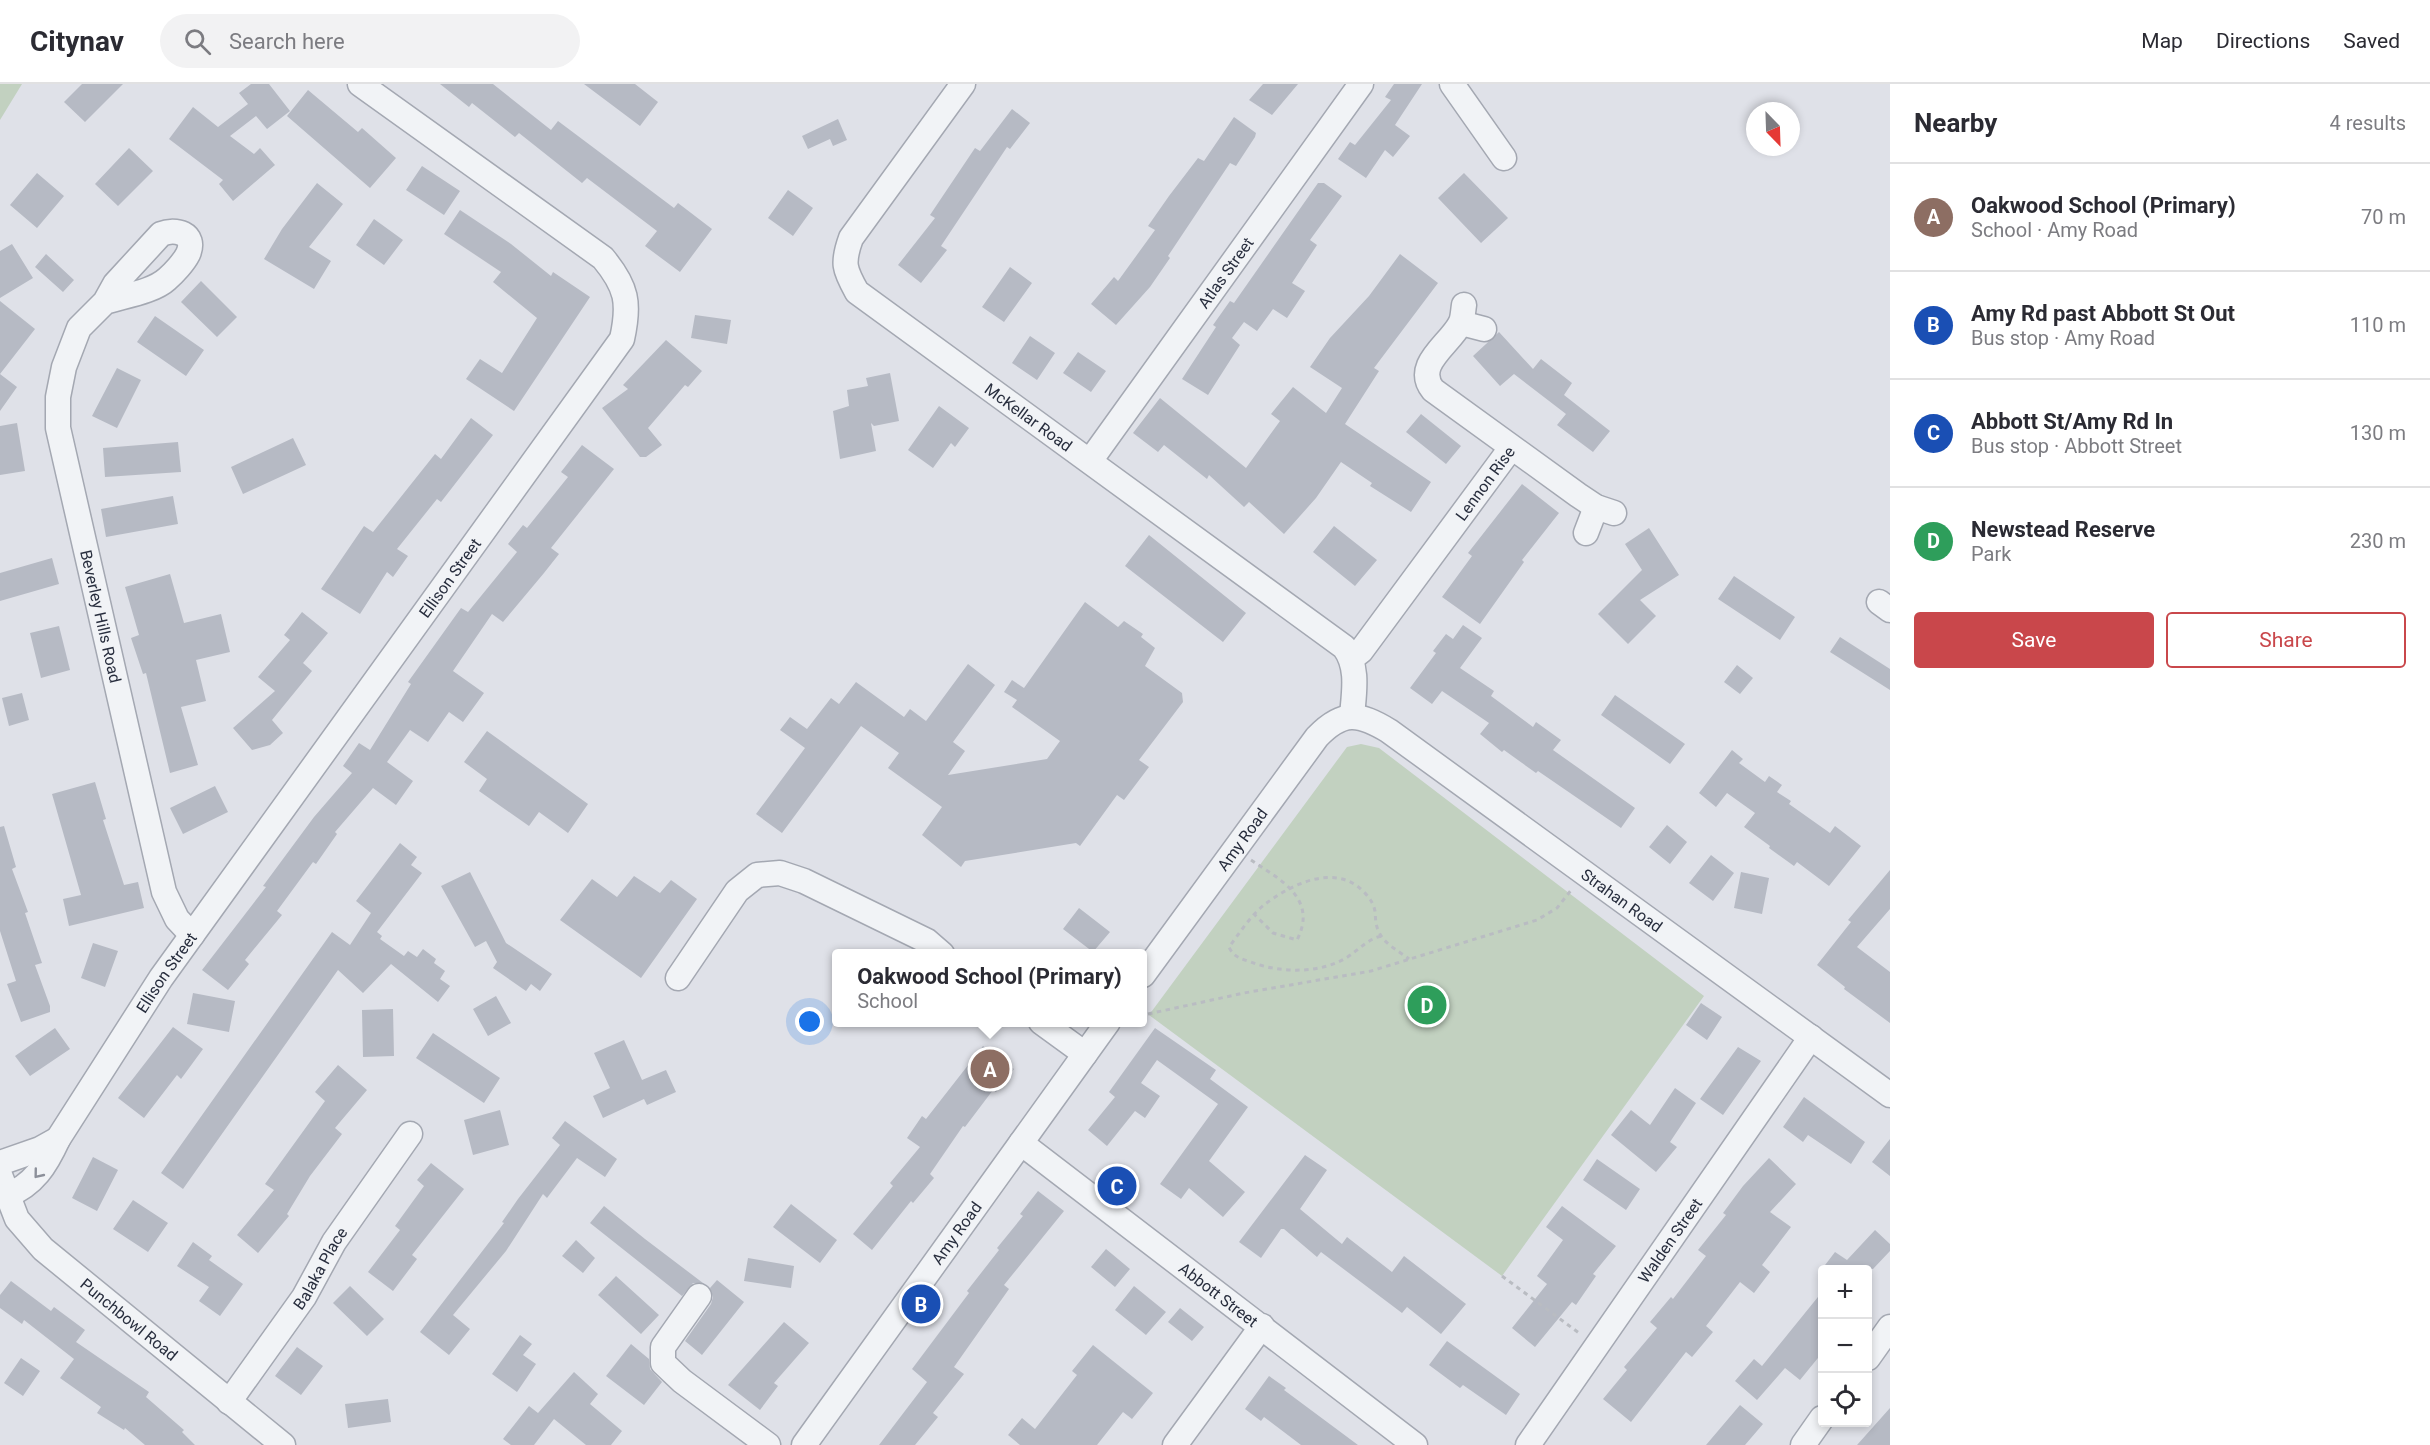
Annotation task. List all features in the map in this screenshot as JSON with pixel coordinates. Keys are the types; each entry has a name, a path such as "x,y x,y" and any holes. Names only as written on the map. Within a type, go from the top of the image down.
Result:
{"street":[{"name":"Ellison Street","path":"3,1186 22,1190 46,1164 58,1138 161,978 622,339 627,316 626,296 619,277 603,258 360,84"},
{"name":"McKellar Road","path":"963,84 851,238 844,258 846,274 857,292 1332,637 1352,658"},
{"name":"Atlas Street","path":"1090,461 1361,84"},
{"path":"1452,84 1504,158"},
{"name":"Beverley Hills Road","path":"105,302 79,328 69,347 58,397 58,428 164,892 177,919 192,935"},
{"name":"Lennon Rise","path":"1352,658 1511,448 1433,390 1427,381 1426,374 1430,362 1470,319"},
{"path":"1511,448 1605,510 1586,532"},
{"path":"1352,658 1354,674 1352,716"},
{"name":"Amy Road","path":"1147,970 1317,737 1337,720 1352,716"},
{"name":"Strahan Road","path":"1352,716 1365,718 1389,731 1890,1095"},
{"path":"678,978 737,891 757,874 780,873 804,881 927,941 937,949"},
{"path":"1047,1027 1086,1054"},
{"name":"Amy Road","path":"804,1445 1105,1027"},
{"name":"Walden Street","path":"1528,1445 1811,1037"},
{"name":"Balaka Place","path":"229,1402 304,1297 334,1242 410,1134"},
{"name":"Ellison Street","path":"0,1163 40,1149 58,1138"},
{"name":"Abbott Street","path":"1021,1143 1415,1445"},
{"name":"Punchbowl Road","path":"3,1186 23,1229 43,1249 283,1445"},
{"path":"699,1296 663,1347 663,1363 676,1377 768,1445"},
{"path":"1175,1445 1262,1326"},
{"path":"1872,1353 1890,1328"},
{"path":"1803,1445 1818,1424"}],"path":[{"path":"1235,850 1277,877 1290,889 1304,911 1304,920 1297,940 1273,933 1255,915"},
{"path":"1148,1014 1244,993 1333,979 1409,959 1537,920 1557,908 1584,873"},
{"path":"1381,936 1368,940 1344,959 1296,971 1260,966 1231,952 1229,947 1262,906 1290,889 1322,878 1339,876 1352,882 1374,905 1381,936 1409,959"},
{"path":"1502,1276 1598,1346"}],"green space":[{"path":"0,84 22,84 0,120"},
{"path":"1361,744 1379,748 1704,996 1502,1276 1149,1015 1347,747"}],"building":[{"path":"82,84 123,84 85,122 64,102"},
{"path":"251,84 269,84 290,111 267,129 256,116 230,136 254,154 260,148 275,165 233,201 219,184 223,180 169,139 193,107 218,127 248,104 239,93"},
{"path":"440,84 493,84 551,130 558,121 674,208 678,203 712,229 680,272 645,246 657,231 587,178 582,183 519,133 515,137 472,103 469,107"},
{"path":"584,84 635,84 658,102 640,126"},
{"path":"1263,84 1298,84 1272,115 1249,100"},
{"path":"1394,84 1422,84 1395,125 1410,136 1393,157 1385,150 1366,178 1338,159 1350,142 1355,145 1391,100 1385,97"},
{"path":"308,90 358,132 362,128 396,158 370,188 287,116"},
{"path":"1012,109 1030,123 1010,149 1007,147 941,246 947,250 921,283 898,265 935,218 930,215 975,148 980,151"},
{"path":"1234,117 1256,133 1255,137 1236,166 1230,163 1150,287 1116,325 1091,304 1114,277 1118,281 1155,230 1148,226 1169,196 1198,158 1204,161"},
{"path":"838,119 847,140 833,146 830,139 808,149 802,136"},
{"path":"129,148 153,171 118,206 95,184"},
{"path":"422,166 460,191 444,215 406,190"},
{"path":"37,173 64,196 37,228 10,205"},
{"path":"1464,173 1508,218 1481,243 1438,198"},
{"path":"317,183 343,204 309,247 331,261 314,289 264,259 282,229"},
{"path":"1318,183 1324,183 1342,196 1310,240 1317,245 1292,283 1305,291 1287,318 1273,309 1257,331 1244,322 1232,338 1240,345 1208,395 1182,379 1216,327 1213,325 1230,301 1234,303"},
{"path":"788,190 813,208 793,236 768,218"},
{"path":"460,210 511,244 551,276 553,272 590,297 514,411 466,379 480,359 502,373 537,318 493,282 501,272 444,234"},
{"path":"374,219 403,240 384,265 356,245"},
{"path":"12,244 33,278 0,298 0,251"},
{"path":"46,254 74,280 63,292 35,267"},
{"path":"1400,254 1438,283 1374,368 1379,371 1345,424 1431,482 1411,512 1370,486 1372,483 1341,462 1316,498 1284,534 1249,502 1244,507 1209,475 1207,479 1164,445 1158,452 1133,433 1160,398 1246,468 1280,421 1271,414 1293,387 1326,413 1342,388 1310,367 1330,338 1369,296"},
{"path":"1010,267 1032,283 1004,322 982,307"},
{"path":"201,281 237,317 217,337 181,302"},
{"path":"0,301 35,329 0,374"},
{"path":"695,315 731,320 727,344 691,338"},
{"path":"155,316 204,350 186,376 137,342"},
{"path":"1499,332 1533,369 1541,359 1572,383 1564,395 1610,431 1593,452 1557,425 1566,414 1514,374 1500,386 1473,356"},
{"path":"1030,336 1055,353 1037,380 1012,363"},
{"path":"666,340 702,371 688,387 685,385 648,428 662,445 646,457 640,457 602,408 628,389 623,385"},
{"path":"1078,352 1106,371 1091,392 1063,373"},
{"path":"117,368 141,380 117,428 92,416"},
{"path":"890,373 899,421 874,426 871,423 876,451 840,459 833,411 849,406 847,390 868,386 866,378"},
{"path":"0,374 17,387 0,411"},
{"path":"939,406 969,428 955,447 951,443 933,468 908,450"},
{"path":"1421,414 1461,446 1446,464 1406,432"},
{"path":"471,418 493,435 441,502 437,499 397,549 408,556 393,577 387,572 360,614 321,589 364,526 373,532 435,454 441,459"},
{"path":"17,423 25,471 0,475 0,426"},
{"path":"293,438 306,465 243,494 231,467"},
{"path":"178,442 181,472 105,477 103,448"},
{"path":"582,445 614,469 551,548 559,554 544,573 503,622 492,614 453,671 484,693 463,722 449,712 428,742 410,730 387,762 413,781 396,805 373,788 335,832 337,834 316,864 313,862 277,911 282,915 245,960 249,964 228,990 202,970 266,887 263,886 314,817 352,773 343,766 359,743 370,750 411,684 408,682 461,608 468,612 517,552 508,544 523,525 527,528 568,477 561,472"},
{"path":"1522,484 1559,513 1522,560 1524,562 1480,624 1442,597 1472,556 1468,553"},
{"path":"173,496 178,524 106,537 101,509"},
{"path":"1334,526 1377,560 1355,586 1313,552"},
{"path":"1649,528 1679,575 1640,600 1656,616 1628,644 1598,614 1642,570 1625,544"},
{"path":"1149,535 1246,613 1223,642 1125,566"},
{"path":"52,558 59,584 0,601 0,573"},
{"path":"170,574 184,623 221,614 230,652 196,660 206,701 181,707 198,765 170,773 146,673 143,674 131,638 139,635 125,587"},
{"path":"1734,576 1795,617 1780,640 1718,599"},
{"path":"1085,602 1118,627 1124,621 1143,634 1141,637 1155,648 1145,666 1182,693 1183,702 1139,760 1149,767 1124,800 1117,795 1080,846 1076,843 965,861 961,867 922,835 942,807 888,768 899,753 861,726 782,833 756,814 805,748 780,730 790,717 807,729 831,698 839,704 856,682 904,717 910,709 926,721 968,664 995,685 953,742 965,751 948,775 1047,759 1060,741 1012,707 1017,700 1004,692 1012,680 1024,688"},
{"path":"302,612 328,633 303,663 312,671 272,720 283,733 270,745 252,750 233,728 275,691 258,677 290,640 284,635"},
{"path":"1463,625 1482,638 1460,668 1494,691 1491,696 1533,727 1536,722 1561,740 1553,750 1635,808 1621,828 1538,771 1536,773 1504,750 1502,752 1480,734 1489,723 1442,691 1432,704 1410,688 1436,653 1433,651 1446,634 1453,639"},
{"path":"59,626 70,670 41,678 30,633"},
{"path":"1840,637 1890,669 1890,690 1830,652"},
{"path":"1737,665 1753,678 1740,694 1724,682"},
{"path":"22,693 29,720 9,726 2,698"},
{"path":"1615,695 1685,744 1670,764 1601,715"},
{"path":"487,731 588,804 568,833 539,812 529,826 479,791 487,779 464,762"},
{"path":"1732,750 1743,759 1739,763 1765,782 1769,776 1782,785 1777,792 1791,801 1789,804 1830,833 1835,826 1861,846 1829,886 1797,862 1794,866 1744,827 1755,813 1727,793 1716,807 1699,793"},
{"path":"95,782 106,819 103,820 124,885 138,882 144,908 69,926 63,899 81,895 52,794"},
{"path":"215,786 228,812 183,834 170,808"},
{"path":"1667,825 1687,842 1670,864 1649,847"},
{"path":"4,826 16,867 12,869 28,912 25,913 42,963 35,965 50,1006 50,1012 21,1022 7,984 16,981 0,931 0,827"},
{"path":"400,843 417,857 411,865 422,873 377,932 382,936 380,939 404,956 408,951 417,957 423,949 436,959 434,963 445,971 440,979 450,986 438,1002 391,964 363,993 338,970 183,1189 161,1173 332,932 350,945 371,913 356,901"},
{"path":"1711,855 1734,873 1713,901 1689,883"},
{"path":"1890,870 1890,909 1857,947 1890,972 1890,1023 1844,989 1845,987 1817,965 1851,922 1848,920"},
{"path":"470,872 506,943 552,974 540,991 531,984 526,991 493,968 497,962 486,941 475,947 441,886"},
{"path":"1741,872 1769,878 1762,914 1734,908"},
{"path":"634,876 660,893 671,880 697,899 641,978 560,920 592,879 617,897"},
{"path":"1079,908 1110,932 1096,949 1089,949 1063,929"},
{"path":"93,943 118,951 105,987 81,978"},
{"path":"193,993 235,1001 229,1032 187,1024"},
{"path":"496,996 511,1023 488,1036 473,1009"},
{"path":"1701,1003 1722,1017 1707,1040 1686,1025"},
{"path":"393,1009 394,1056 363,1057 362,1010"},
{"path":"173,1027 203,1049 181,1079 177,1075 144,1118 118,1098"},
{"path":"55,1028 70,1049 30,1076 15,1056"},
{"path":"1155,1028 1216,1070 1210,1079 1248,1107 1209,1161 1245,1192 1223,1217 1189,1188 1181,1199 1160,1184 1218,1104 1157,1060 1141,1083 1160,1096 1145,1118 1135,1111 1107,1146 1088,1130 1115,1097 1109,1092"},
{"path":"433,1033 500,1078 484,1103 416,1058"},
{"path":"624,1040 642,1080 666,1070 676,1092 647,1105 644,1099 603,1118 593,1096 610,1088 594,1053"},
{"path":"983,1046 1014,1069 996,1092 993,1090 965,1127 963,1126 930,1174 934,1178 913,1203 911,1201 872,1250 853,1234 893,1186 890,1183 920,1147 907,1138 922,1116 926,1119"},
{"path":"1738,1047 1761,1061 1723,1115 1700,1099"},
{"path":"338,1065 367,1090 335,1128 342,1134 310,1176 287,1214 289,1216 258,1253 237,1235 274,1190 265,1184 325,1101 315,1092"},
{"path":"1675,1088 1696,1103 1670,1142 1677,1147 1656,1172 1611,1135 1631,1110 1650,1125"},
{"path":"1804,1097 1865,1142 1851,1164 1808,1135 1803,1142 1783,1127"},
{"path":"500,1110 509,1145 473,1155 464,1120"},
{"path":"565,1121 617,1159 605,1177 577,1158 547,1198 543,1194 506,1251 453,1315 470,1329 449,1355 420,1332 504,1223 502,1222 518,1199 560,1145 552,1138"},
{"path":"1890,1139 1890,1176 1872,1162"},
{"path":"1305,1155 1327,1170 1300,1209 1342,1244 1347,1237 1392,1272 1404,1256 1466,1304 1441,1334 1407,1307 1402,1313 1321,1252 1317,1257 1284,1229 1281,1229 1261,1258 1239,1242"},
{"path":"93,1157 118,1170 97,1211 72,1198"},
{"path":"1769,1158 1796,1184 1770,1212 1791,1227 1762,1265 1770,1272 1754,1293 1740,1282 1706,1326 1713,1332 1692,1357 1686,1352 1631,1422 1603,1399 1627,1370 1624,1367 1657,1328 1650,1322 1671,1297 1673,1299 1706,1256 1698,1250 1726,1215 1723,1213 1743,1186"},
{"path":"1597,1159 1640,1189 1626,1210 1583,1180"},
{"path":"431,1163 464,1189 412,1255 417,1259 393,1291 368,1272 400,1230 395,1226 424,1186 417,1180"},
{"path":"1038,1191 1064,1211 1004,1285 1009,1289 954,1367 964,1374 933,1413 938,1417 915,1445 879,1445 927,1382 912,1369 969,1293 967,1291 999,1250 997,1248 1023,1216 1020,1214"},
{"path":"133,1200 168,1223 148,1252 113,1229"},
{"path":"791,1204 837,1240 820,1263 773,1227"},
{"path":"604,1206 703,1283 693,1283 682,1296 590,1223"},
{"path":"1562,1206 1616,1246 1593,1274 1596,1276 1576,1305 1572,1302 1535,1347 1512,1328 1547,1284 1537,1276 1563,1240 1546,1227"},
{"path":"1875,1230 1890,1244 1890,1251 1873,1269 1872,1265 1825,1265 1835,1252 1847,1260"},
{"path":"576,1240 595,1258 583,1273 562,1256"},
{"path":"193,1242 212,1256 209,1260 243,1284 220,1316 199,1301 209,1287 177,1266"},
{"path":"1106,1249 1130,1269 1115,1287 1091,1267"},
{"path":"748,1258 794,1266 791,1288 744,1281"},
{"path":"616,1276 659,1315 641,1334 598,1295"},
{"path":"717,1280 744,1302 702,1355 685,1341 711,1304 713,1297 710,1288"},
{"path":"11,1281 51,1311 54,1307 85,1330 76,1342 149,1392 146,1397 184,1430 182,1432 195,1445 145,1445 125,1428 124,1430 97,1413 101,1407 60,1378 74,1359 24,1320 22,1324 0,1308 0,1295"},
{"path":"350,1286 384,1319 367,1336 333,1303"},
{"path":"1134,1286 1166,1312 1146,1335 1115,1310"},
{"path":"1818,1297 1818,1358 1800,1380 1785,1368 1757,1400 1735,1381 1754,1359 1762,1366"},
{"path":"1180,1308 1204,1327 1192,1341 1168,1322"},
{"path":"784,1322 809,1343 774,1383 778,1386 760,1410 728,1385"},
{"path":"520,1335 532,1344 523,1355 536,1364 517,1392 492,1374"},
{"path":"1447,1341 1520,1394 1506,1415 1463,1385 1460,1388 1429,1365"},
{"path":"631,1344 649,1359 650,1369 662,1382 644,1405 606,1376"},
{"path":"1093,1345 1153,1393 1132,1419 1123,1412 1097,1445 1020,1445 1008,1435 1022,1418 1035,1429 1077,1375 1072,1371"},
{"path":"297,1347 323,1366 301,1395 275,1376"},
{"path":"21,1358 40,1371 23,1396 4,1383"},
{"path":"574,1372 598,1394 590,1404 622,1431 611,1445 586,1445 554,1419 534,1445 511,1445 503,1439 529,1406 538,1413"},
{"path":"1269,1376 1286,1388 1284,1390 1358,1445 1301,1445 1264,1417 1261,1421 1245,1409"},
{"path":"388,1399 391,1422 348,1428 345,1404"},
{"path":"1740,1405 1763,1424 1745,1445 1706,1445"},
{"path":"1890,1408 1890,1445 1857,1445"}],"place":[{"name":"Newstead Reserve","path":"1427,1005"},
{"name":"Oakwood School (Primary)","path":"990,1069"},
{"name":"Abbott St/Amy Rd In","path":"1117,1186"},
{"name":"Amy Rd past Abbott St Out","path":"921,1304"}]}
